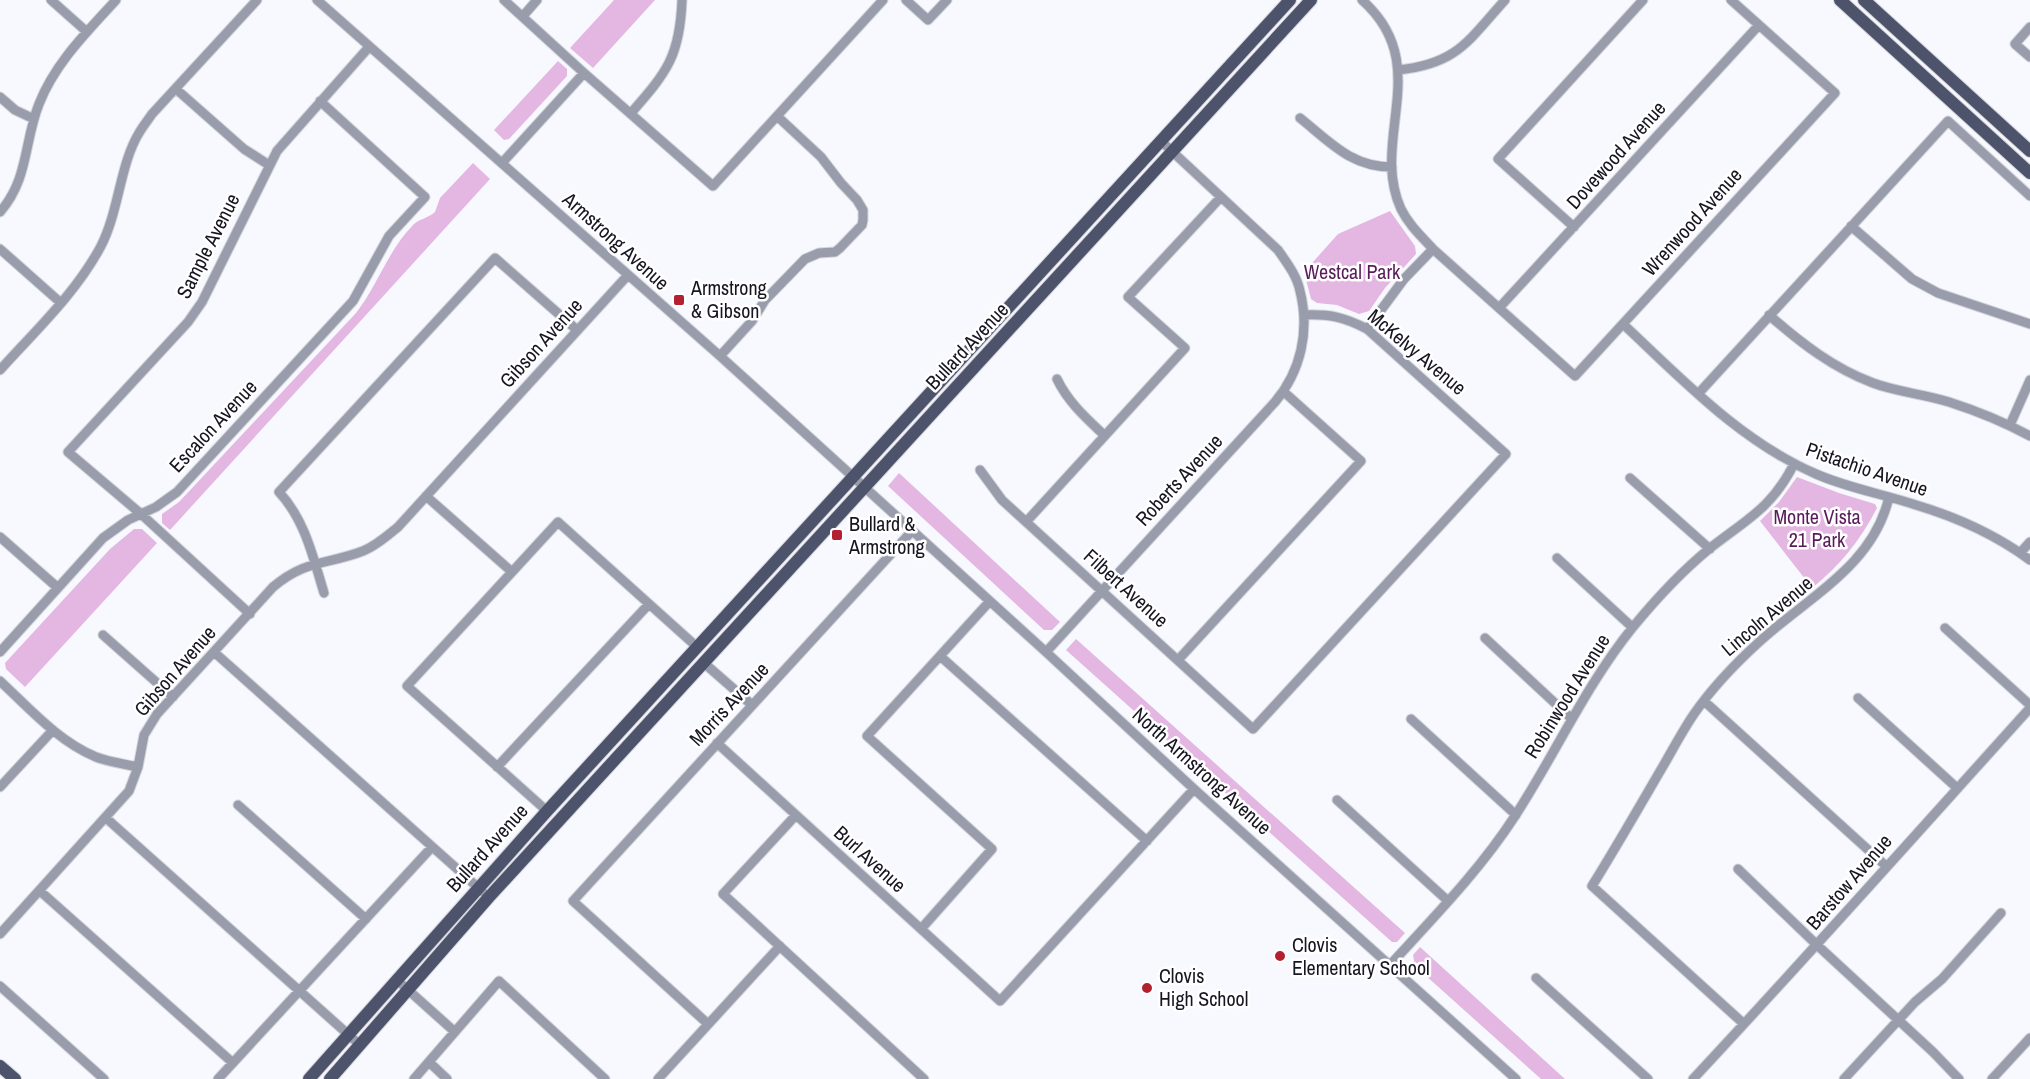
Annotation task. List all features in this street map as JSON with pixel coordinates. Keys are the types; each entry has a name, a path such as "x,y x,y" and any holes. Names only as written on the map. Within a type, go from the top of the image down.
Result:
{"main road":[{"name":"Bullard Avenue","path":"309,1079 547,811 1290,0"},
{"name":"Bullard Avenue","path":"330,1079 489,897 1311,0"},
{"path":"1840,0 2030,173"},
{"path":"1864,0 2030,151"},
{"name":"Bullard Avenue","path":"652,719 669,691 696,660 698,647"},
{"path":"0,1066 15,1079"}],"street":[{"path":"51,0 87,32"},
{"path":"0,212 8,203 25,167 34,118 49,81 67,54 116,0"},
{"path":"0,370 80,281 101,244 112,218 138,134 152,114 257,0"},
{"path":"317,0 369,48"},
{"path":"504,0 713,186 883,0"},
{"path":"523,16 537,0"},
{"path":"631,113 654,88 673,57 679,38 682,0"},
{"path":"906,0 928,20 947,0"},
{"path":"1362,0 1382,21 1390,36 1398,70 1392,167 1401,209 1412,228 1499,308"},
{"path":"1398,70 1420,67 1449,57 1505,0"},
{"path":"1574,227 1498,159 1643,0"},
{"path":"1731,0 1759,25"},
{"name":"Wrenwood Avenue","path":"1499,308 1575,376 1623,324 1835,93 1759,25"},
{"name":"Dovewood Avenue","path":"1499,308 1759,25"},
{"path":"2030,27 2015,44 2030,57"},
{"name":"Sample Avenue","path":"141,514 68,452 188,322 202,302 277,151 369,48"},
{"name":"Armstrong Avenue","path":"369,48 720,356 864,488"},
{"path":"502,164 584,73"},
{"path":"176,89 244,149 269,165"},
{"path":"0,97 15,110 34,118"},
{"name":"Escalon Avenue","path":"0,652 103,538 177,492 353,301 389,236 426,197 320,101"},
{"path":"720,356 752,321 765,300 805,259 819,253 834,252 862,225 863,210 857,200 821,157 777,116"},
{"path":"1300,118 1356,161 1381,167 1392,167"},
{"path":"1698,394 1948,121 2030,196"},
{"path":"1161,141 1278,250 1292,271 1300,290 1304,315"},
{"path":"1026,522 1185,348 1128,297 1221,197"},
{"path":"1851,226 1912,279 1938,292 2030,324"},
{"path":"0,249 61,303"},
{"path":"1367,329 1404,279 1433,249"},
{"path":"324,593 297,515 279,492 495,258 577,330"},
{"name":"Gibson Avenue","path":"0,934 129,791 138,767 144,735 157,714 286,576 314,563 364,550 382,541 398,527 628,275"},
{"name":"McKelvy Avenue","path":"1253,729 1506,454 1367,329 1348,319 1327,314 1304,315"},
{"name":"Roberts Avenue","path":"1046,652 1284,392 1300,356 1304,336 1304,315"},
{"path":"1769,315 1826,360 1874,383 1948,402 2010,425 2030,436"},
{"name":"Pistachio Avenue","path":"1623,324 1738,429 1766,448 1794,464 1843,484 1889,496 1948,516 1997,539 2030,560"},
{"path":"1057,379 1077,410 1104,435"},
{"path":"2010,425 2030,380"},
{"path":"1178,660 1361,461 1284,392"},
{"name":"Robinwood Avenue","path":"1390,965 1481,862 1516,815 1592,684 1632,627 1659,596 1710,549 1774,498 1794,464"},
{"name":"Filbert Avenue","path":"980,470 1002,500 1253,729"},
{"path":"1630,478 1710,549"},
{"name":"North Armstrong Avenue","path":"864,488 1516,1079"},
{"path":"426,496 512,572"},
{"name":"Lincoln Avenue","path":"1744,1024 1592,886 1684,730 1704,701 1758,642 1834,582 1851,564 1873,535 1889,496"},
{"path":"141,514 250,614"},
{"path":"547,811 407,686 558,522 698,647"},
{"name":"Morris Avenue","path":"708,1024 573,901 912,531"},
{"path":"0,537 58,588"},
{"path":"2020,553 2030,542"},
{"path":"1557,558 1632,627"},
{"path":"921,929 992,849 867,736 990,601"},
{"path":"497,767 649,604"},
{"path":"1945,628 2030,706"},
{"path":"103,634 173,697"},
{"path":"1485,638 1572,719"},
{"path":"214,652 489,897"},
{"path":"940,656 1147,841 1194,789"},
{"path":"704,663 752,705"},
{"path":"0,681 53,730 76,747 98,758 138,767"},
{"path":"1858,698 1957,788"},
{"path":"1704,701 1886,866"},
{"name":"Barstow Avenue","path":"1693,1079 1817,945 2030,706"},
{"path":"1411,719 1516,815"},
{"path":"0,787 53,730"},
{"name":"Burl Avenue","path":"717,743 1000,1001 1147,841"},
{"path":"1337,800 1448,901"},
{"path":"238,805 366,919"},
{"path":"796,815 723,894 924,1079"},
{"path":"106,818 360,1045"},
{"path":"218,1079 432,847"},
{"path":"1738,868 1959,1079"},
{"path":"40,891 233,1063"},
{"path":"1844,1079 1915,1002 1942,979 2001,913"},
{"path":"658,1079 780,946"},
{"path":"1536,978 1648,1079"},
{"path":"397,980 455,1032"},
{"path":"414,1079 499,981 605,1079"},
{"path":"0,986 104,1079"},
{"path":"1992,1079 2030,1038"},
{"path":"429,1062 447,1079"}],"green space":[{"path":"614,0 655,0 593,68 570,48"},
{"path":"558,61 567,69 567,76 509,139 504,140 494,130"},
{"path":"473,163 490,179 170,530 162,523 162,514 179,502 356,313 405,234 414,224 435,212 440,198"},
{"name":"Westcal Park","path":"1390,211 1415,246 1416,254 1385,288 1369,311 1359,314 1337,305 1317,303 1311,299 1304,272 1338,234"},
{"path":"899,473 1060,622 1052,630 1044,630 888,486"},
{"name":"Monte Vista 21 Park","path":"1797,477 1875,504 1877,508 1849,551 1832,571 1812,588 1760,521 1779,502"},
{"path":"134,529 142,529 157,543 25,687 6,669 5,663 110,549"},
{"path":"1076,639 1405,933 1397,942 1392,942 1066,650"},
{"path":"1420,947 1565,1079 1541,1079 1415,966 1413,955"}],"place":[{"name":"Armstrong & Gibson","path":"679,300"},
{"name":"Bullard & Armstrong","path":"837,535"},
{"name":"Clovis Elementary School","path":"1280,956"},
{"name":"Clovis High School","path":"1147,988"}]}
